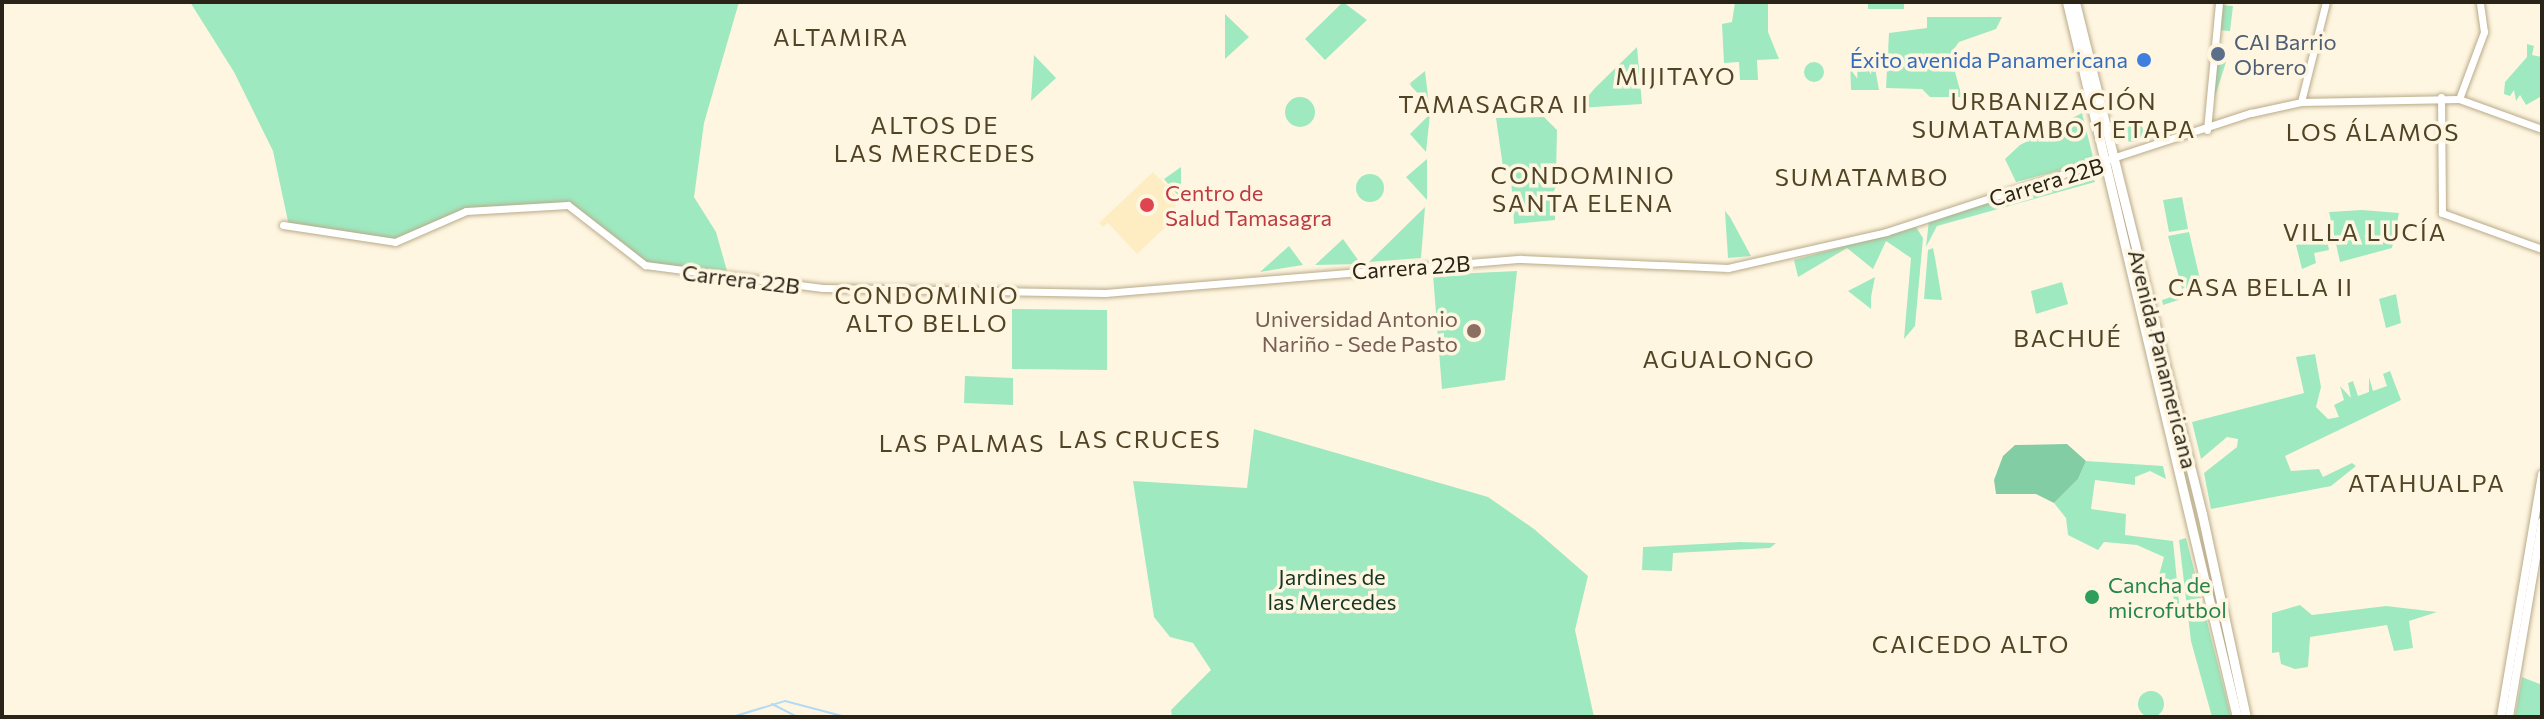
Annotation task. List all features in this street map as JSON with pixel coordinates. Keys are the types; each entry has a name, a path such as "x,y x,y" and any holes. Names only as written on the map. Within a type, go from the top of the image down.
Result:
{"main road":[{"name":"Avenida Panamericana","path":"2067,2 2202,514 2246,717"},
{"name":"Avenida Panamericana","path":"2075,2 2237,717"},
{"path":"2501,717 2542,474"},
{"path":"2509,717 2542,522"}],"street":[{"path":"2207,130 2219,2"},
{"path":"2301,102 2326,2"},
{"path":"2459,99 2484,32 2480,2"},
{"path":"2441,97 2442,213 2542,249"},
{"name":"Carrera 22B","path":"283,225 395,242 466,211 555,203 580,210 632,258 672,271 823,288 1105,293 1521,259 1728,268 1855,241 2301,102 2459,99 2542,129"}],"shaded area":[{"name":"Centro de Salud Tamasagra","path":"1153,172 1176,196 1175,218 1137,254 1108,223 1103,227 1099,223"}],"green space":[{"path":"190,2 739,2 704,123 694,197 716,232 729,278 645,265 568,205 466,211 400,241 289,226 273,151 234,72"},
{"path":"1343,2 1367,20 1325,60 1305,39"},
{"path":"1735,2 1768,2 1768,32 1779,59 1757,60 1758,80 1740,80 1739,62 1724,63 1722,24 1732,22"},
{"path":"1868,2 1904,2 1904,9 1868,9"},
{"path":"2221,5 2233,6 2230,31 2218,30"},
{"path":"1225,14 1249,37 1225,59"},
{"path":"1927,17 2002,17 1996,29 1959,42 1950,54 1962,97 1930,97 1922,89 1886,88 1889,33 1927,28"},
{"path":"2527,44 2534,46 2532,55 2542,57 2542,86 2540,97 2526,105 2520,95 2516,101 2514,90 2510,96 2504,94 2505,82 2527,57"},
{"path":"1637,47 1642,104 1578,108 1595,88"},
{"path":"1034,55 1056,78 1031,101"},
{"path":"1850,56 1873,57 1879,90 1851,90"},
{"path":"2215,60 2226,62 2213,103 2211,102"},
{"path":"1814,62 1821,65 1824,72 1821,79 1814,82 1807,79 1804,72 1807,65"},
{"path":"1425,71 1429,105 1409,84"},
{"path":"1300,97 1311,101 1315,112 1311,123 1300,127 1289,123 1285,112 1289,101"},
{"path":"2082,113 2094,161 2016,182 2005,159 2020,145"},
{"path":"1430,114 1426,152 1410,134"},
{"path":"1544,117 1557,130 1555,220 1514,224 1511,177 1504,174 1496,118"},
{"path":"2132,120 2140,123 2143,131 2140,139 2132,142 2124,139 2121,131 2124,123"},
{"path":"1427,159 1427,200 1406,177"},
{"path":"1181,167 1181,199 1164,179"},
{"path":"2091,172 2095,182 1937,226 1926,247 1929,220"},
{"path":"1370,174 1380,178 1384,188 1380,198 1370,202 1360,198 1356,188 1360,178"},
{"path":"2182,197 2188,229 2169,232 2163,200"},
{"path":"1425,207 1421,258 1369,262"},
{"path":"2362,210 2399,213 2392,248 2340,262 2329,212"},
{"path":"1725,211 1730,217 1751,256 1728,258"},
{"path":"1916,227 1923,238 1915,326 1904,339 1911,258 1886,241 1873,269 1847,248 1798,277 1794,260"},
{"path":"2189,232 2203,292 2163,305 2162,300 2183,293 2168,236"},
{"path":"1343,239 1361,264 1315,265"},
{"path":"2327,240 2329,250 2314,253 2316,263 2302,269 2296,245"},
{"path":"1289,246 1303,265 1260,272"},
{"path":"1933,248 1942,300 1924,299 1928,250"},
{"name":"Universidad Antonio Nariño - Sede Pasto","path":"1517,271 1505,380 1442,389 1433,275"},
{"path":"1875,277 1871,297 1871,309 1848,291"},
{"path":"2062,282 2068,304 2036,314 2031,291"},
{"path":"2396,294 2401,323 2386,328 2379,299"},
{"path":"1012,309 1107,310 1107,370 1012,369"},
{"path":"2315,354 2321,387 2316,407 2328,419 2339,417 2334,405 2344,400 2340,386 2351,398 2348,383 2353,381 2358,396 2369,392 2369,377 2373,391 2387,386 2383,374 2390,371 2401,400 2285,456 2291,471 2319,469 2323,477 2352,463 2356,466 2331,486 2211,509 2204,473 2237,447 2238,439 2227,437 2201,459 2192,422 2304,393 2296,357"},
{"path":"965,376 1013,378 1013,405 964,403"},
{"name":"Jardines de las Mercedes","path":"1254,429 1488,497 1534,529 1588,576 1575,630 1594,717 1172,717 1171,710 1211,670 1193,643 1170,637 1154,617 1133,481 1247,488"},
{"path":"2067,444 2086,461 2078,479 2054,503 2036,494 1996,494 1994,480 2003,456 2015,445"},
{"path":"2086,461 2163,466 2166,479 2150,471 2135,477 2135,485 2095,480 2091,509 2126,514 2125,535 2173,541 2180,612 2175,611 2173,594 2155,590 2164,557 2137,545 2104,542 2098,550 2068,535 2066,518 2054,503 2078,479"},
{"path":"2186,538 2231,717 2212,717 2191,641 2179,540"},
{"path":"1776,543 1770,548 1673,553 1672,571 1642,570 1643,547"},
{"name":"Cancha de microfutbol","path":"2092,586 2099,589 2102,596 2099,603 2092,606 2085,603 2082,596 2085,589"},
{"path":"2300,605 2312,615 2386,606 2437,612 2409,621 2413,648 2394,651 2387,625 2310,637 2308,667 2295,669 2281,664 2279,652 2272,653 2272,613"},
{"path":"2522,677 2542,685 2542,717 2515,717"},
{"path":"2151,691 2160,695 2164,704 2160,713 2151,717 2142,713 2138,704 2142,695"}],"waterway":[{"path":"732,717 785,701 846,717"},
{"path":"772,704 798,717"}],"place":[{"name":"CAI Barrio Obrero","path":"2218,54"},
{"name":"Éxito avenida Panamericana","path":"2144,60"},
{"name":"Centro de Salud Tamasagra","path":"1147,205"},
{"name":"Universidad Antonio Nariño - Sede Pasto","path":"1474,331"},
{"name":"Cancha de microfutbol","path":"2092,597"}],"district":[{"name":"ALTAMIRA","path":"841,37"},
{"name":"MIJITAYO","path":"1676,76"},
{"name":"TAMASAGRA II","path":"1494,104"},
{"name":"URBANIZACIÓN SUMATAMBO 1 ETAPA","path":"2054,115"},
{"name":"LOS ÁLAMOS","path":"2373,132"},
{"name":"ALTOS DE LAS MERCEDES","path":"935,139"},
{"name":"SUMATAMBO","path":"1862,177"},
{"name":"CONDOMINIO SANTA ELENA","path":"1583,189"},
{"name":"VILLA LUCÍA","path":"2365,232"},
{"name":"CASA BELLA II","path":"2261,287"},
{"name":"CONDOMINIO ALTO BELLO","path":"927,309"},
{"name":"BACHUÉ","path":"2068,338"},
{"name":"AGUALONGO","path":"1729,359"},
{"name":"LAS CRUCES","path":"1140,439"},
{"name":"LAS PALMAS","path":"962,443"},
{"name":"ATAHUALPA","path":"2427,483"},
{"name":"CAICEDO ALTO","path":"1971,644"}]}
